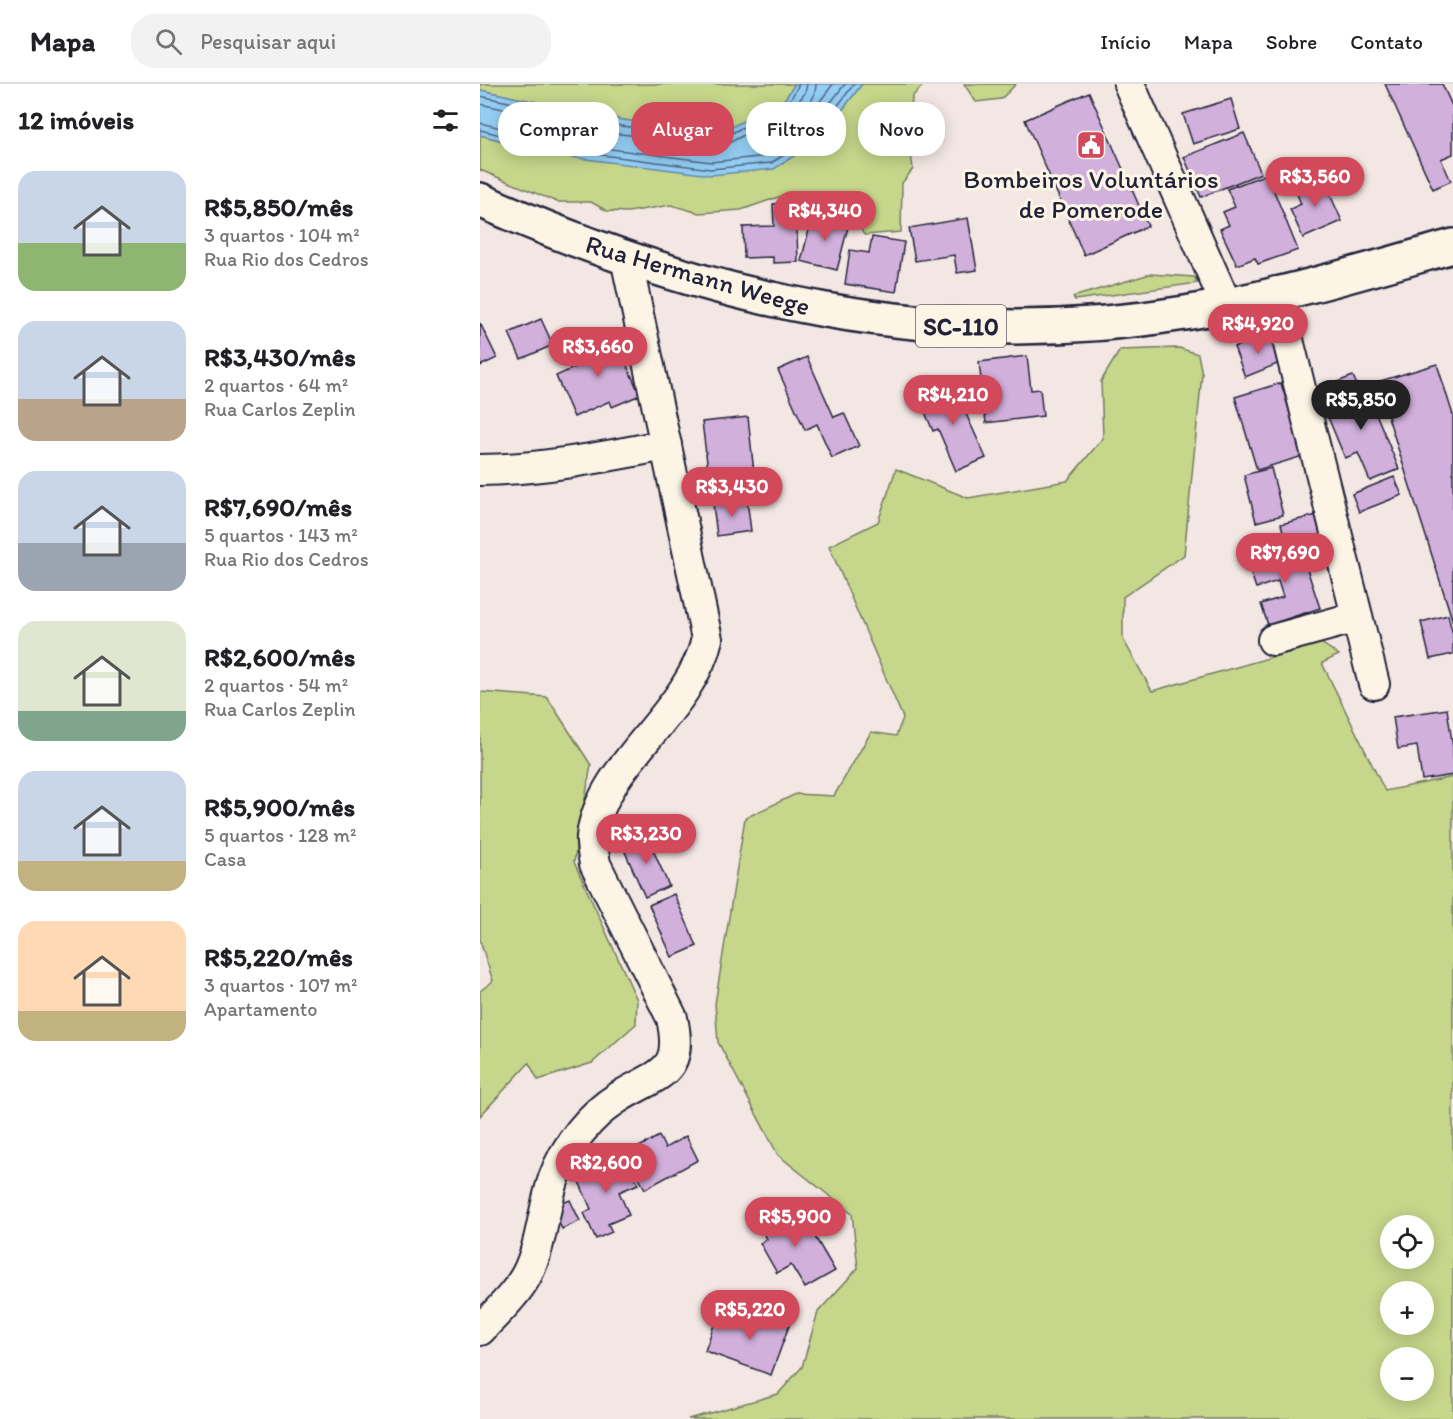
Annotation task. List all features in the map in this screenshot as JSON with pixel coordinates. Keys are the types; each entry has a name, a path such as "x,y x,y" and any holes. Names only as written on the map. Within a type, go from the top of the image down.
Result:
{"main road":[{"name":"Rua Hermann Weege","path":"480,200 626,258 739,292 810,309 870,319 924,324 1034,327 1184,313 1276,292 1453,246"}],"street":[{"path":"1129,84 1226,304"},
{"path":"480,1330 512,1296 526,1276 537,1249 555,1176 586,1124 608,1104 654,1078 672,1062 678,1043 672,1018 595,864 591,838 599,810 619,775 689,684 702,661 707,639 626,258"},
{"path":"1276,292 1374,684"},
{"path":"480,470 527,470 666,445"},
{"path":"1274,640 1357,617"}],"green space":[{"path":"480,84 795,84 785,99 779,102 746,102 746,120 734,127 734,102 631,102 631,121 619,119 619,102 537,102 480,90"},
{"path":"862,84 924,84 912,97 912,102 858,102 858,156 911,156 913,169 902,183 901,232 864,235 854,217 811,206 805,213 790,193 741,210 699,213 671,205 628,212 607,211 591,202 557,202 480,170 480,135 498,140 498,156 619,156 619,152 631,151 631,156 734,156 734,145 746,144 746,156 846,156 846,105"},
{"path":"964,84 1016,84 1001,99 976,102"},
{"path":"1150,274 1194,277 1198,283 1075,300 1073,297"},
{"path":"1179,348 1198,354 1202,374 1184,555 1123,597 1123,639 1152,691 1321,643 1339,655 1322,663 1385,791 1453,777 1453,1419 688,1419 778,1394 802,1367 818,1312 858,1268 852,1214 778,1155 718,1042 715,1004 745,818 796,794 834,796 871,732 896,736 903,718 829,546 878,522 896,469 968,498 1067,481 1103,438 1101,381 1120,350"},
{"path":"480,692 547,697 591,765 574,862 637,1000 636,1024 592,1063 538,1080 529,1063 480,1116 480,991 493,981 480,941"}],"water":[{"path":"795,84 862,84 846,105 846,102 779,102 785,99"},
{"path":"480,90 537,102 498,102 498,140 480,135"},
{"path":"619,119 631,121 631,156 734,156 734,126 746,119 746,156 794,156 774,169 711,175 562,156 619,156"}],"building":[{"path":"1385,84 1442,84 1453,108 1453,154 1441,159 1451,181 1433,189"},
{"path":"1089,92 1148,226 1084,255 1025,120"},
{"path":"1231,99 1240,129 1193,144 1183,114"},
{"path":"1244,133 1261,173 1201,197 1184,157"},
{"path":"1267,174 1298,250 1258,264 1255,258 1237,265 1220,229 1229,225 1223,212 1235,207 1227,189"},
{"path":"1322,177 1342,221 1303,238 1290,209 1301,204 1295,189"},
{"path":"796,203 798,262 773,263 773,257 744,258 743,227 774,226 773,204"},
{"path":"813,214 849,223 837,270 801,261"},
{"path":"968,218 977,270 957,273 954,255 915,261 909,228"},
{"path":"872,237 904,242 896,292 845,284 850,250 869,253"},
{"path":"541,319 553,345 521,359 509,333"},
{"path":"480,323 497,358 480,366"},
{"path":"1269,333 1282,362 1245,377 1234,347"},
{"path":"613,334 640,395 612,407 610,401 574,417 556,376 582,364 576,351"},
{"path":"1027,356 1031,390 1040,389 1043,416 986,423 979,362"},
{"path":"807,357 834,417 844,413 859,446 832,458 817,424 805,430 778,370"},
{"path":"1437,364 1453,415 1453,622 1377,382"},
{"path":"1353,376 1366,406 1372,404 1399,469 1370,481 1358,453 1345,458 1325,410 1341,404 1332,384"},
{"path":"952,383 986,458 956,471 938,429 933,431 919,398"},
{"path":"1281,383 1303,456 1257,470 1235,397"},
{"path":"748,417 754,473 709,478 702,422"},
{"path":"1271,468 1283,515 1256,522 1244,475"},
{"path":"1394,477 1402,495 1359,512 1352,494"},
{"path":"747,500 751,531 717,536 713,504"},
{"path":"1321,514 1327,537 1287,547 1281,524"},
{"path":"1299,545 1320,608 1268,625 1261,604 1283,597 1278,581 1256,588 1247,562"},
{"path":"1448,615 1453,635 1453,654 1430,659 1421,622"},
{"path":"1447,709 1453,748 1453,775 1422,780 1417,746 1398,749 1393,717"},
{"path":"646,834 669,886 645,897 622,845"},
{"path":"674,894 697,946 672,957 649,905"},
{"path":"659,1136 665,1148 686,1136 698,1160 645,1189 626,1154"},
{"path":"625,1157 638,1184 619,1192 629,1215 608,1224 612,1232 596,1239 584,1213 591,1209 576,1175 605,1162 606,1165"},
{"path":"570,1200 580,1221 562,1229 552,1208"},
{"path":"800,1211 835,1271 805,1288 791,1265 777,1273 760,1243 767,1239 757,1223 776,1212 781,1222"},
{"path":"749,1308 790,1323 771,1375 705,1351 716,1319 741,1329"}],"place":[{"name":"Bombeiros Voluntários de Pomerode","path":"1091,145"}]}
